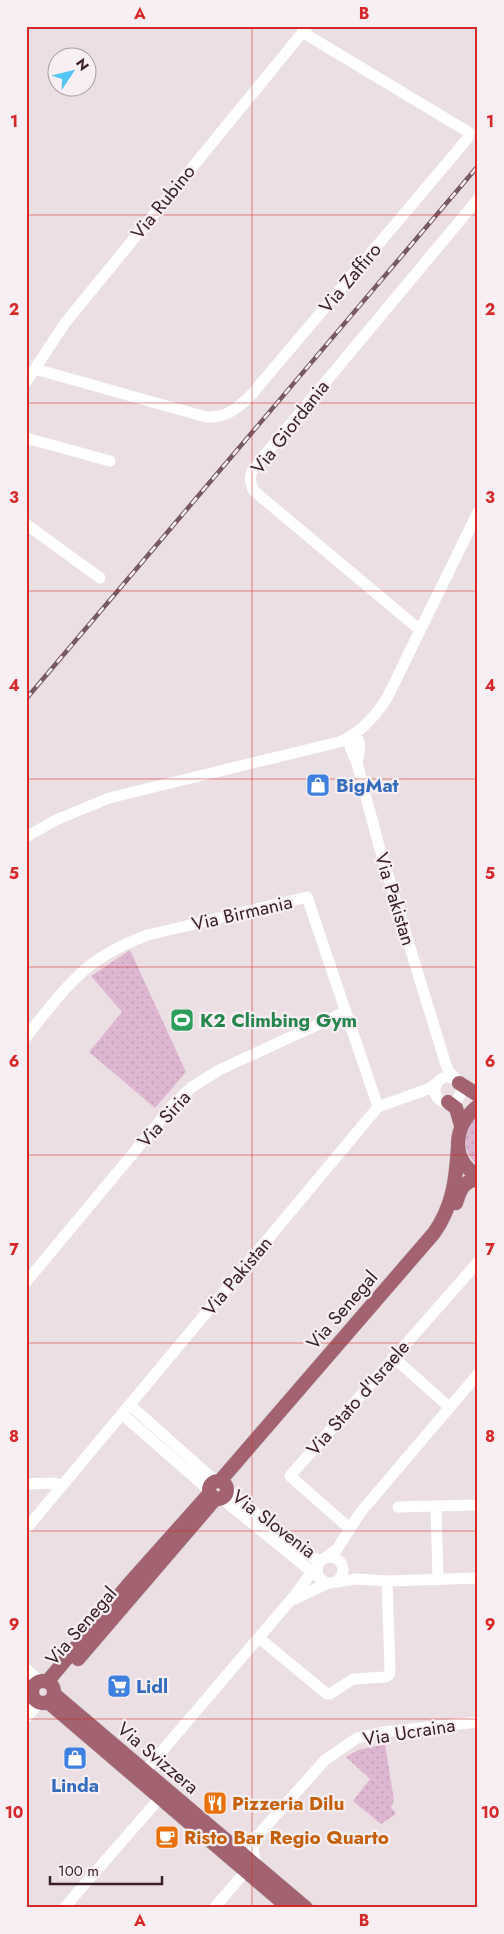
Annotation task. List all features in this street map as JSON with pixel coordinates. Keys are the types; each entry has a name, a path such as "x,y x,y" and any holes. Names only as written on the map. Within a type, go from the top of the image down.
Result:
{"main road":[{"path":"458,1081 478,1095"},
{"path":"448,1102 456,1108 461,1125"},
{"path":"461,1125 465,1117 478,1106"},
{"name":"Via Senegal","path":"218,1489 434,1233 450,1202 461,1125"},
{"path":"458,1147 466,1166 478,1178"},
{"name":"Via Senegal","path":"40,1693 439,1238 450,1218 461,1189 469,1181 478,1178"},
{"name":"Via Svizzera","path":"40,1693 142,1775 251,1868 306,1908"},
{"name":"Via Svizzera","path":"163,1794 231,1842 251,1868 289,1908"}],"street":[{"name":"Via Rubino","path":"26,382 70,316 305,29"},
{"name":"Via Zaffiro","path":"35,369 206,417 225,416 240,407 252,394 468,138 466,130 305,29"},
{"name":"Via Giordania","path":"420,630 254,492 251,486 250,474 478,199"},
{"path":"26,438 110,461"},
{"path":"26,837 56,820 109,798 339,742 354,742 377,713 386,698 478,512"},
{"path":"26,524 100,578"},
{"name":"Via Pakistan","path":"354,742 357,763 379,846 445,1062 449,1072 458,1081"},
{"name":"Via Birmania","path":"26,1037 76,977 98,960 127,943 148,935 307,897 378,1107"},
{"name":"Via Siria","path":"26,1282 175,1103 192,1087 219,1070 345,1012"},
{"path":"378,1107 435,1086 448,1077 458,1081 461,1090 459,1097 448,1102 440,1100 435,1086 444,1070 445,1062"},
{"name":"Via Pakistan","path":"26,1529 378,1107"},
{"name":"Via Stato d'Israele","path":"350,1528 290,1476 478,1262"},
{"path":"393,1357 449,1408"},
{"path":"291,1601 320,1571 378,1492 478,1374"},
{"name":"Via Slovenia","path":"130,1405 211,1477 226,1502 320,1571"},
{"name":"Via Slovenia","path":"122,1414 218,1489"},
{"path":"26,1484 51,1482 63,1485"},
{"path":"398,1506 477,1505"},
{"path":"436,1506 438,1580"},
{"path":"320,1571 342,1576 342,1542"},
{"path":"142,1775 291,1601 334,1558 347,1572 363,1580"},
{"path":"320,1571 363,1580 478,1578"},
{"path":"259,1638 327,1694 353,1679 389,1676 387,1581"},
{"name":"Via Svizzera","path":"26,1669 40,1693"},
{"name":"Via Senegal","path":"26,1718 40,1693"},
{"name":"Via Ucraina","path":"231,1842 246,1841 259,1834 325,1760 357,1738 383,1732 478,1722"},
{"path":"64,1908 163,1794"},
{"path":"214,1908 251,1868 253,1849 259,1834"}],"shaded area":[{"path":"130,950 186,1072 155,1108 89,1052 122,1012 91,976"},
{"path":"478,1115 478,1166 468,1153 466,1140 469,1127"},
{"path":"385,1744 394,1800 391,1807 396,1814 381,1824 353,1801 370,1779 346,1757 358,1750"}],"railway":[{"path":"26,699 478,166"}],"place":[{"name":"BigMat","path":"318,785"},
{"name":"K2 Climbing Gym","path":"182,1020"},
{"name":"Lidl","path":"119,1686"},
{"name":"Linda","path":"75,1758"},
{"name":"Pizzeria Dilu","path":"215,1803"},
{"name":"Risto Bar Regio Quarto","path":"167,1837"}]}
